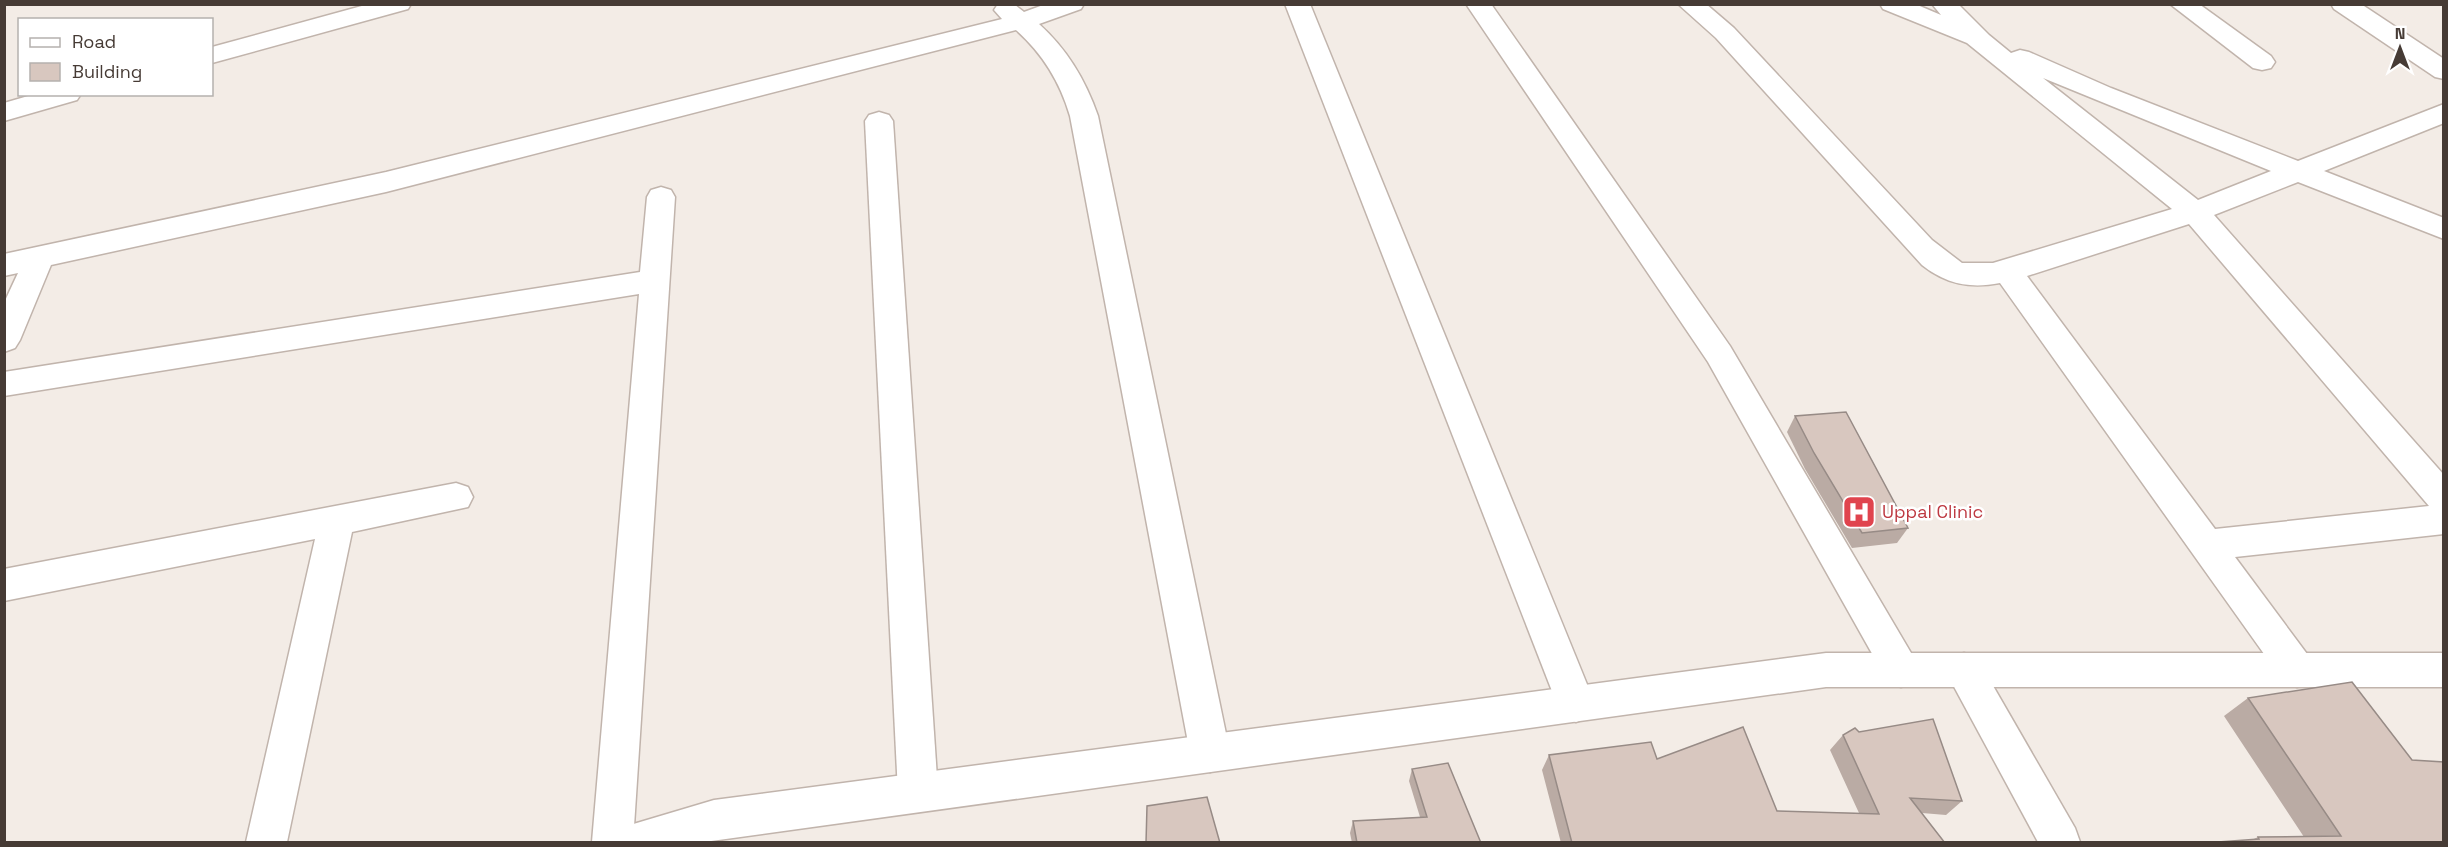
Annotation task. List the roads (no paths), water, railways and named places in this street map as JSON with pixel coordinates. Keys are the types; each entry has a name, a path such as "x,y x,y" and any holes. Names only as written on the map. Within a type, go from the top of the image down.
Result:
{"street":[{"path":"213,55 399,4"},
{"path":"4,266 386,182 1011,13 1072,4"},
{"path":"1297,4 1576,705"},
{"path":"1478,4 1719,354 1901,670"},
{"path":"1690,4 1725,33 1939,264 1960,275 1977,276 2007,271 2195,212 2444,113"},
{"path":"1892,4 2102,94 2444,229"},
{"path":"1944,4 1980,41 2195,212 2444,499"},
{"path":"2182,4 2262,62"},
{"path":"2343,4 2444,71"},
{"path":"1011,13 1057,57 1079,98 1084,116 1210,753"},
{"path":"4,112 61,96"},
{"path":"879,121 918,793"},
{"path":"613,843 661,197"},
{"path":"4,340 38,260"},
{"path":"2007,271 2297,670"},
{"path":"4,384 654,281"},
{"path":"4,585 456,497"},
{"path":"2207,545 2444,519"},
{"path":"267,843 337,520"},
{"path":"635,843 714,831 918,793 1826,670 2444,670"},
{"path":"1964,670 2060,843"}],"place":[{"name":"Uppal Clinic","path":"1859,512"}]}
